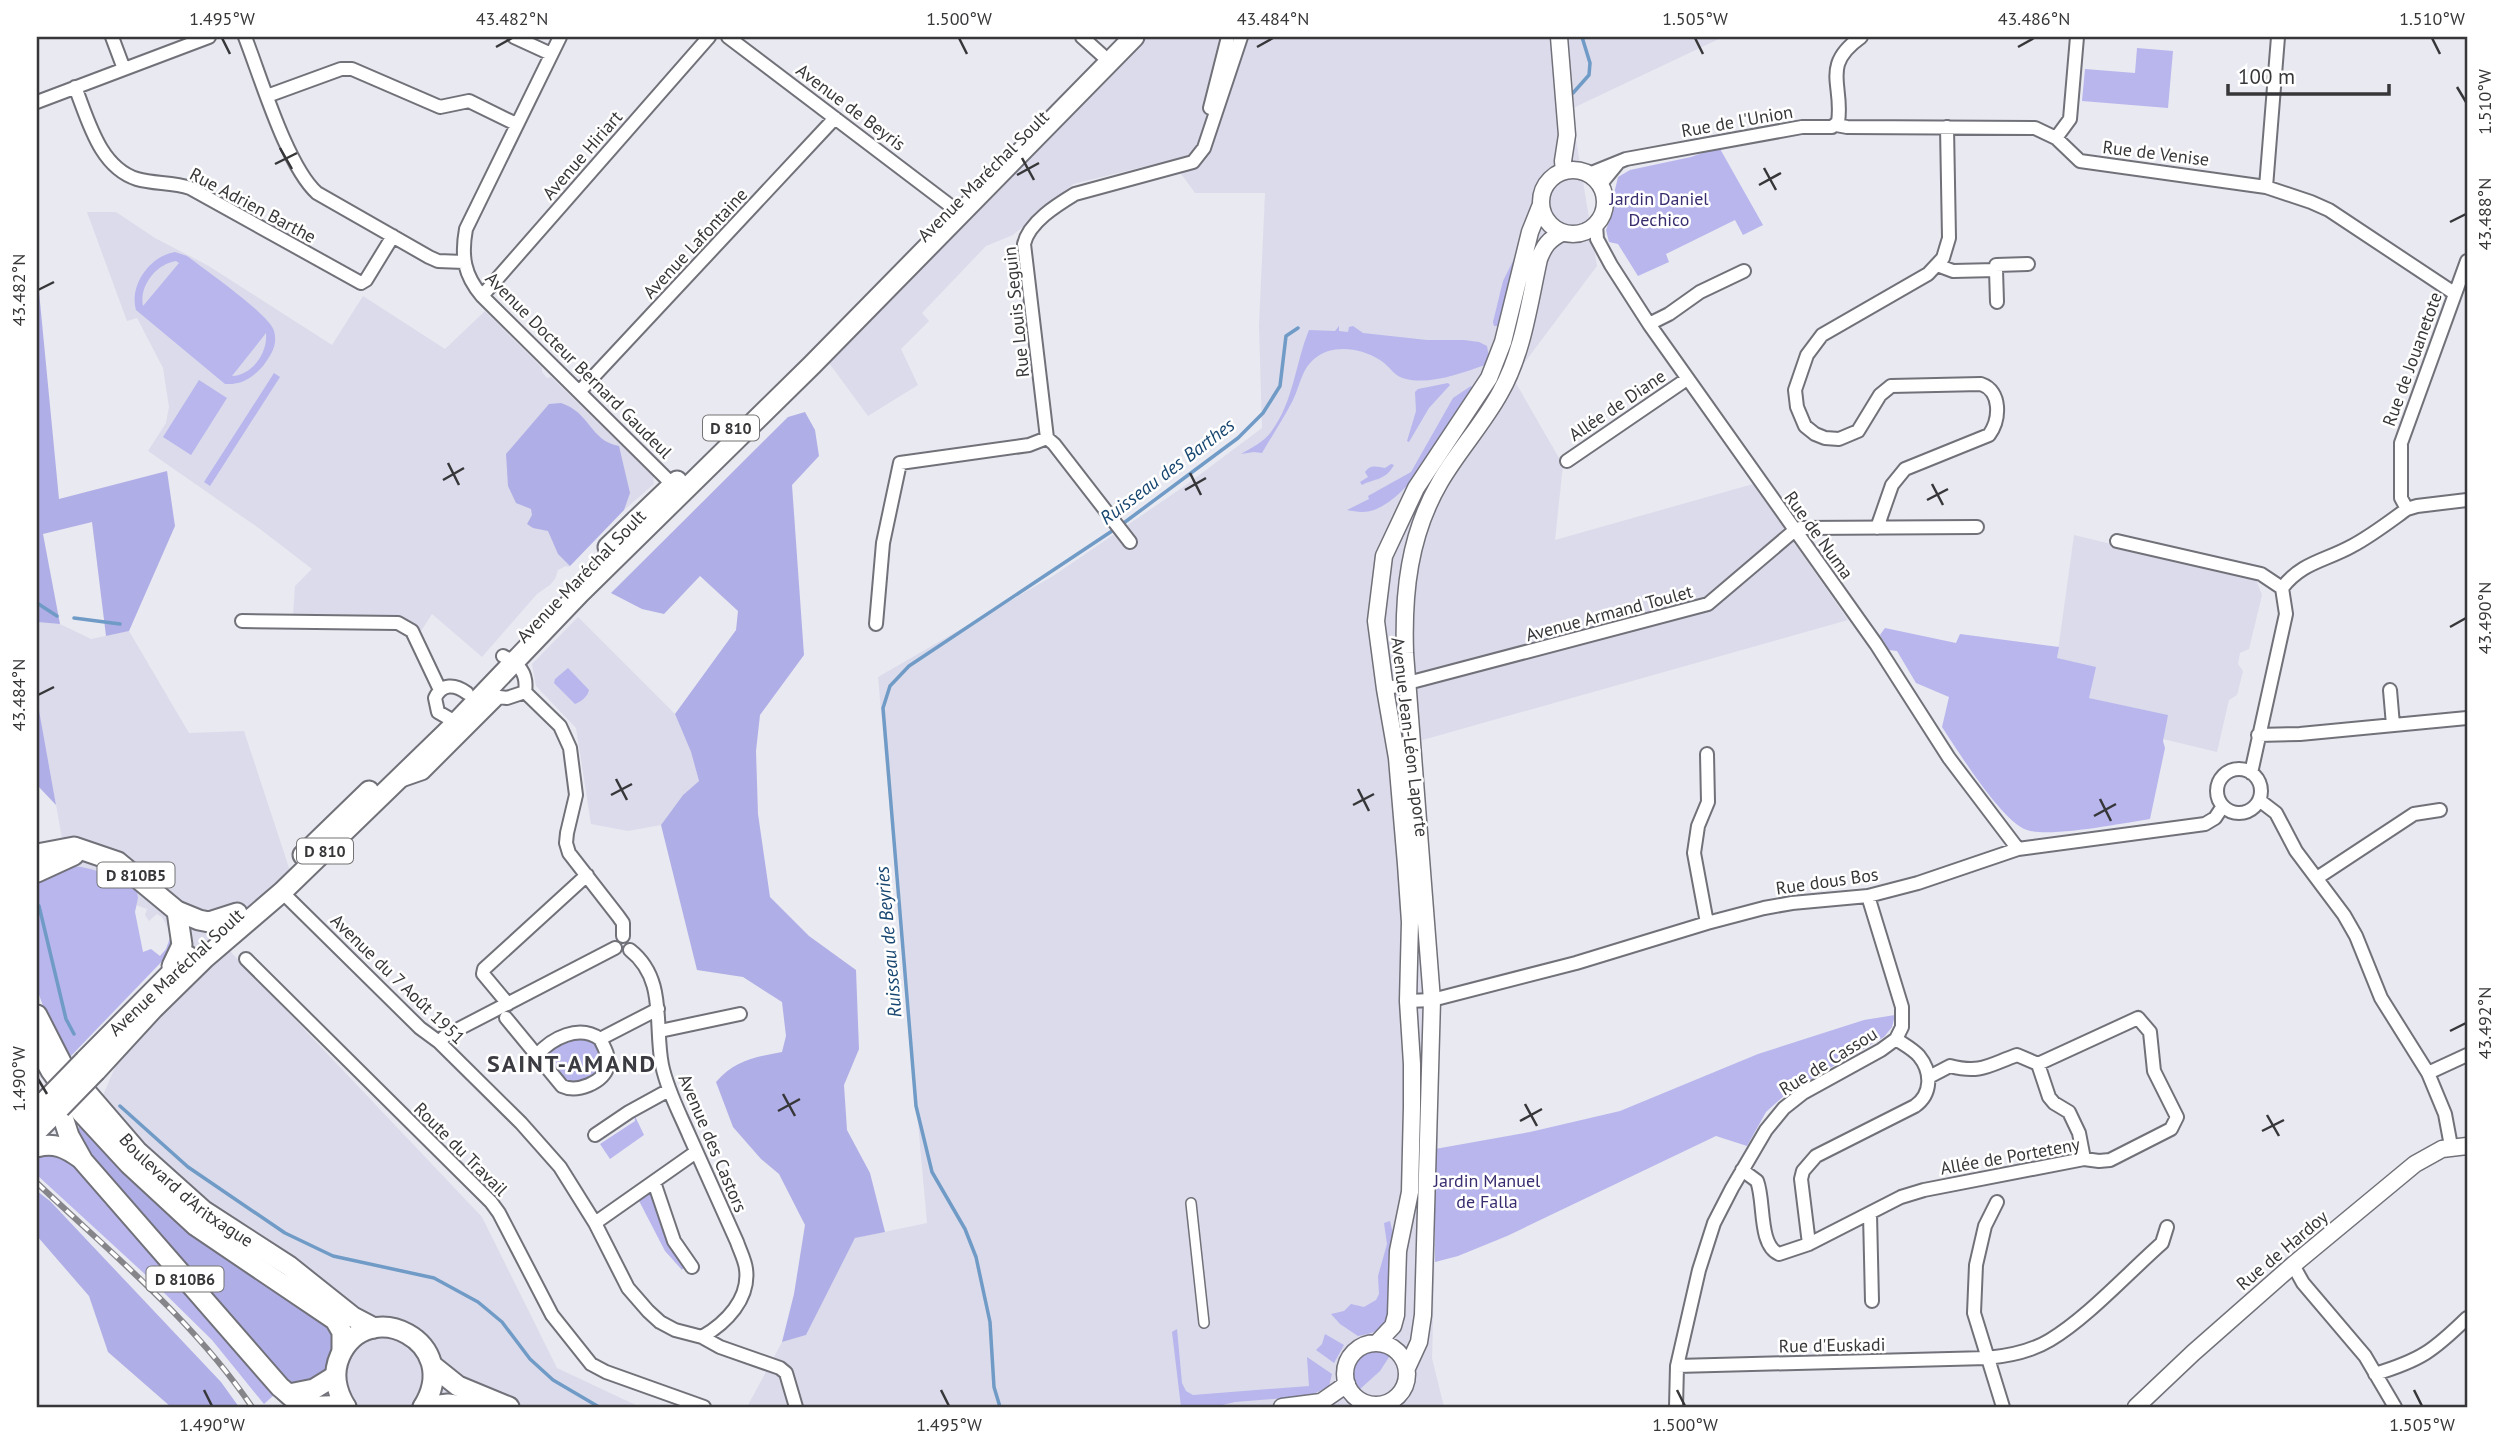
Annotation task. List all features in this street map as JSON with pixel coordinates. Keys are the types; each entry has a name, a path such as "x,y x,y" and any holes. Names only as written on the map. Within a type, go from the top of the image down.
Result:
{"main road":[{"name":"Avenue Maréchal Soult","path":"509,658 643,512 956,211 1121,37"},
{"name":"D 810","path":"37,1131 48,1105 205,958 282,892 396,781 450,720 484,695 509,658 1134,37"},
{"name":"Avenue Maréchal Soult","path":"90,1065 165,978 271,886 450,720"},
{"name":"D 810B5","path":"37,853 74,847 118,862 177,911 209,922 237,913"},
{"name":"D 810B5","path":"37,872 86,851"},
{"path":"165,978 182,945 177,911"},
{"name":"Boulevard d'Aritxague","path":"37,1015 62,1064 137,1151 204,1211 289,1266 353,1317 374,1328"},
{"name":"Boulevard d'Aritxague","path":"37,1045 51,1071 81,1112 129,1164 196,1226 335,1320 342,1332 342,1350"},
{"name":"D 810B6","path":"48,1105 83,1161 260,1365 294,1400 307,1406 346,1407"},
{"name":"D 810B6","path":"37,1147 50,1144 66,1149 83,1161"},
{"path":"346,1407 340,1398 335,1376 342,1350 362,1332 386,1327 409,1334 428,1352 433,1366 433,1380 423,1407"},
{"path":"433,1366 458,1386 509,1407"},
{"path":"289,1394 314,1389 335,1376"},
{"path":"423,1407 448,1404 471,1407"}],"street":[{"path":"112,37 124,69"},
{"path":"37,102 209,37"},
{"path":"245,37 267,96 307,184 317,193 429,257 438,261 464,262 463,245 467,229 560,37"},
{"path":"514,37 551,54"},
{"name":"Avenue Hiriart","path":"482,296 709,37"},
{"name":"Avenue de Beyris","path":"728,37 956,211"},
{"path":"1083,37 1102,55"},
{"path":"1203,148 1213,89 1228,37"},
{"path":"1203,148 1241,37"},
{"path":"1559,37 1567,135 1563,162 1584,175 1605,203 1604,212 1593,232 1573,235 1562,233 1548,223 1540,207 1543,189 1549,180 1584,175"},
{"path":"1836,125 1839,114 1836,69 1848,48 1861,37"},
{"path":"2056,138 2070,118 2077,37"},
{"path":"2266,187 2278,37"},
{"path":"267,96 341,69 352,69 440,107 469,101 516,124"},
{"path":"1213,89 1228,74"},
{"name":"Rue Adrien Barthe","path":"75,87 102,151 127,175 190,188 362,283 393,236"},
{"name":"Avenue Lafontaine","path":"580,391 835,118"},
{"name":"Rue de Venise","path":"1836,125 2035,128 2056,138 2080,161 2266,187 2329,210 2454,293"},
{"name":"Rue de l'Union","path":"1584,175 1626,159 1802,127 1836,125"},
{"path":"1877,528 1892,485 1905,469 1989,436 1994,428 1997,398 1994,392 1990,387 1981,384 1891,386 1880,395 1858,431 1839,439 1825,438 1805,426 1797,407 1795,390 1807,355 1822,335 1928,274 1948,247 1947,127"},
{"name":"Rue Louis Seguin","path":"1046,438 1024,244 1026,236 1060,203 1075,194 1193,162 1203,148"},
{"name":"Avenue Jean-Léon Laporte","path":"1377,1343 1393,1326 1396,1315 1398,1251 1410,1192 1412,1064 1408,1001 1410,922 1404,837 1397,758 1377,621 1384,556 1416,488 1489,378 1503,342 1530,232 1540,207"},
{"name":"Rue de Numa","path":"1593,232 1624,288 1648,324 1875,644 1949,758 2018,849"},
{"name":"Avenue Jean-Léon Laporte","path":"1407,1368 1419,1342 1423,1315 1432,1000 1405,653 1405,598 1413,547 1424,513 1440,482 1500,393 1519,347 1544,246 1554,236 1562,233"},
{"name":"Rue de Jouanetote","path":"2407,509 2401,498 2401,443 2467,261"},
{"name":"Avenue Docteur Bernard Gaudeul","path":"464,262 472,284 482,296 673,485"},
{"path":"1997,302 1996,265 2028,264"},
{"path":"1937,265 1953,271 1996,270"},
{"path":"1648,324 1669,314 1700,292 1744,271"},
{"name":"Allée de Diane","path":"1567,461 1687,379"},
{"path":"876,624 883,543 900,463 1029,444 1046,438 1054,444 1126,536"},
{"path":"2251,773 2286,614 2282,588 2292,575 2304,566 2353,546 2407,509 2467,499"},
{"path":"1795,530 1978,527"},
{"name":"Avenue Armand Toulet","path":"1385,689 1708,604 1795,530"},
{"path":"2117,541 2261,574 2282,588"},
{"path":"242,621 398,623 412,631 440,690"},
{"path":"509,658 526,678 525,692 559,726 570,748 576,795 566,843 569,853 623,923 623,936"},
{"path":"450,720 435,707 435,698 440,690 454,686 484,695 507,698 525,692"},
{"path":"2390,690 2393,725"},
{"path":"396,781 423,773 484,695"},
{"path":"2258,735 2300,734 2467,718"},
{"path":"1707,754 1708,802 1698,826 1694,853 1707,923"},
{"path":"2237,769 2251,773 2260,785 2259,800 2255,806 2242,813 2228,811 2218,798 2217,788 2228,772 2237,769"},
{"path":"2259,800 2276,813 2296,851 2344,915 2356,936 2381,998 2428,1073 2445,1114 2451,1146"},
{"name":"Rue dous Bos","path":"1408,1001 1432,1000 1576,963 1707,923 1792,903 1868,896 1950,874 2018,849 2205,824 2216,818 2222,806"},
{"path":"2317,878 2414,814 2440,810"},
{"path":"508,1004 483,974 484,969 587,875"},
{"name":"Avenue du 7 Août 1951","path":"282,892 522,1124 560,1167 594,1223 628,1288 648,1311 675,1330 702,1337 720,1347 780,1368 786,1373 796,1407"},
{"name":"Rue de Cassou","path":"1676,1407 1677,1366 1699,1270 1714,1223 1742,1170 1766,1130 1784,1108 1803,1093 1896,1039 1902,1027 1902,1007 1868,896"},
{"path":"615,948 616,940 623,936"},
{"path":"615,948 621,953 630,950 631,941 623,936"},
{"path":"439,1042 445,1036 615,948"},
{"name":"Avenue des Castors","path":"630,950 642,961 654,986 659,1009 660,1056 669,1090 746,1268 743,1296 725,1320 702,1337"},
{"name":"Route du Travail","path":"246,959 491,1202 552,1315 591,1364 704,1407"},
{"path":"600,1039 659,1009"},
{"path":"660,1031 740,1014"},
{"path":"506,1018 562,1086 571,1090 583,1088 603,1075 609,1062 600,1039 594,1035 573,1032 545,1046 537,1055"},
{"name":"Allée de Porteteny","path":"1742,1170 1757,1181 1769,1247 1779,1254 1809,1244 1901,1197 1924,1190 2084,1158 2110,1160 2161,1135 2174,1123 2177,1116 2154,1070 2150,1032 2138,1018 2038,1063"},
{"path":"1809,1244 1802,1195 1803,1171 1816,1156 1923,1101 1927,1092 1929,1077 1922,1059 1896,1039"},
{"path":"1929,1077 1950,1066 1979,1070 2017,1055 2038,1063 2049,1097 2069,1112 2079,1133 2084,1158"},
{"path":"2428,1073 2467,1055"},
{"path":"595,1135 669,1090"},
{"name":"Rue de Hardoy","path":"2136,1407 2293,1265 2415,1164 2451,1146 2467,1146"},
{"path":"594,1223 696,1152"},
{"path":"654,1182 674,1241 692,1268"},
{"path":"1997,1202 1990,1210 1985,1226 1973,1292 1974,1313 2003,1407"},
{"path":"1191,1203 1204,1323"},
{"path":"1870,1214 1872,1301"},
{"name":"Rue d'Euskadi","path":"1677,1366 2005,1356 2049,1341 2074,1323 2162,1242 2167,1227"},
{"path":"2293,1265 2304,1283 2365,1356 2395,1407"},
{"path":"2375,1374 2425,1356 2467,1318"},
{"path":"1377,1343 1394,1348 1404,1359 1407,1368 1408,1376 1402,1392 1397,1398 1382,1405 1364,1405 1347,1384 1346,1368 1349,1359 1362,1346 1377,1343"},
{"path":"1282,1407 1321,1402 1347,1384"}],"shaded area":[{"path":"1142,37 1723,37 1571,109 1597,266 1513,378 1563,465 1555,540 1753,484 1848,620 1419,741 1438,1006 1438,1139 1432,1358 1444,1407 747,1407 782,1342 806,1335 855,1238 927,1223 878,677 1053,576 1186,485 1262,428 1259,326 1265,193 1195,193 1171,160 1073,184 1013,235 986,246 922,313 929,321 901,349 918,385 868,416 829,363"},
{"path":"87,212 116,212 155,238 207,265 332,345 363,296 445,349 485,311 542,368 547,378 551,377 653,476 654,484 624,510 569,567 558,570 550,585 537,594 482,657 432,614 421,631 293,616 295,586 312,569 148,451 166,423 169,407 163,368 137,318 127,321"},
{"path":"37,271 59,499 167,471 175,526 129,631 106,636 92,522 43,534 60,624 37,622"},
{"path":"561,403 571,407 602,438 619,446 630,493 624,510 570,566 558,554 548,531 527,524 532,515 531,509 516,503 508,486 506,454 549,404"},
{"path":"805,412 815,430 819,456 792,485 804,655 760,715 756,751 758,814 770,897 809,936 856,970 859,1049 844,1085 847,1130 870,1173 885,1232 855,1238 806,1335 782,1342 794,1294 805,1225 779,1174 761,1159 733,1127 716,1082 738,1064 782,1052 786,1036 782,1002 743,977 697,970 661,825 683,795 699,781 691,752 675,714 736,630 738,611 700,576 664,614 642,609 611,593 788,417"},
{"path":"2074,535 2256,579 2262,595 2249,649 2240,653 2238,664 2243,671 2237,695 2229,700 2217,752 2163,739 2167,715 2088,698 2057,658"},
{"path":"578,617 675,714 691,752 699,781 683,795 661,825 628,831 591,824 576,728 536,686 532,664"},
{"path":"37,622 60,624 91,639 129,631 189,733 244,731 295,886 229,950 482,1217 557,1368 640,1407 331,1407 329,1326 101,1100 135,1020 186,970 175,937 170,938 170,932 162,917 157,914 149,921 145,915 147,909 136,905 137,891 103,872 67,866 37,699"},
{"path":"37,699 56,805 37,785"},
{"path":"79,1125 146,1192 329,1326 334,1343 329,1372 313,1383 294,1387 200,1285 85,1153 78,1138"},
{"path":"37,1191 50,1201 221,1382 239,1407 171,1407 108,1352 89,1296 37,1236"}],"green space":[{"path":"2137,48 2173,51 2168,108 2082,101 2085,69 2135,73"},
{"name":"Jardin Daniel Dechico","path":"1719,147 1763,225 1743,235 1735,220 1666,254 1669,262 1638,276 1618,244 1609,242 1606,230 1614,209 1618,177 1630,170 1691,157"},
{"path":"1518,251 1501,322 1494,326 1503,281"},
{"path":"175,252 187,256 221,281 270,324 275,336 273,350 263,366 251,377 242,382 225,384 136,310 139,282 157,259","holes":["176,261 179,263 143,306 142,298 150,277 162,266","266,333 264,348 257,362 246,372 232,376"]},
{"path":"1339,326 1339,331 1348,332 1349,327 1353,326 1363,333 1479,342 1487,346 1489,357 1485,365 1466,371 1435,379 1415,380 1398,376 1380,360 1356,350 1338,349 1321,354 1306,368 1292,402 1262,453 1241,454 1265,439 1279,420 1309,330 1335,331"},
{"path":"274,373 280,377 210,486 204,482"},
{"path":"199,380 227,398 191,455 163,437"},
{"path":"1448,383 1450,385 1429,408 1409,442 1407,441 1416,411 1415,392 1418,389"},
{"path":"1471,386 1474,389 1443,439 1403,490 1374,510 1347,510 1411,472 1453,398"},
{"path":"1394,465 1383,477 1362,485 1360,482 1368,477 1365,472 1370,468 1385,468"},
{"path":"1885,628 1956,643 1960,634 2059,647 2057,658 2096,667 2089,698 2168,715 2163,741 2165,748 2150,819 2052,832 2027,830 2017,824 1981,785 1942,727 1949,697 1916,683 1897,651 1889,650 1880,635"},
{"path":"568,668 589,690 580,702 575,704 554,683"},
{"path":"67,866 104,873 137,891 135,912 143,952 151,949 160,956 170,938 176,937 170,953 68,1059 48,1020 37,989 37,880"},
{"name":"Jardin Manuel de Falla","path":"1895,1015 1892,1027 1884,1037 1787,1093 1766,1112 1747,1146 1716,1136 1507,1236 1458,1256 1435,1262 1435,1149 1530,1132 1620,1111 1758,1054 1864,1020"},
{"path":"565,1037 593,1038 603,1049 602,1072 576,1087 564,1080 546,1055 548,1046"},
{"path":"634,1114 644,1135 610,1159 600,1144 635,1121"},
{"path":"43,1154 59,1154 71,1162 274,1395 264,1404 212,1340 37,1175 37,1157"},
{"path":"650,1189 686,1264 682,1270 665,1251 637,1197"},
{"path":"1390,1221 1393,1234 1388,1317 1380,1329 1358,1336 1331,1314 1344,1311 1351,1304 1364,1307 1376,1300 1379,1294 1378,1276 1387,1244 1384,1223"},
{"path":"1177,1329 1182,1383 1186,1391 1193,1395 1309,1386 1307,1357 1332,1374 1329,1386 1310,1396 1235,1402 1214,1407 1181,1407 1172,1332"},
{"path":"1325,1334 1344,1345 1334,1363 1316,1350 1322,1344"},
{"path":"1373,1351 1391,1354 1380,1371 1359,1390 1353,1378 1354,1366 1361,1357"}],"waterway":[{"name":"Ruisseau des Barthes","path":"1573,93 1589,75 1590,63 1582,37"},
{"name":"Ruisseau des Barthes","path":"1121,525 1238,438 1263,413 1280,386 1286,336 1298,328"},
{"name":"Ruisseau de Beyries","path":"1000,1407 994,1387 990,1322 976,1257 965,1229 932,1172 916,1106 883,708 890,686 909,666 1115,529"},
{"path":"37,603 57,616"},
{"path":"74,618 120,624"},
{"path":"39,906 66,1019 74,1034"},
{"path":"120,1106 188,1167 285,1233 333,1256 434,1278 478,1302 502,1322 530,1359 553,1380 599,1407"}],"railway":[{"path":"37,1183 178,1317 252,1407"}],"district":[{"name":"SAINT-AMAND","path":"572,1063"}]}
